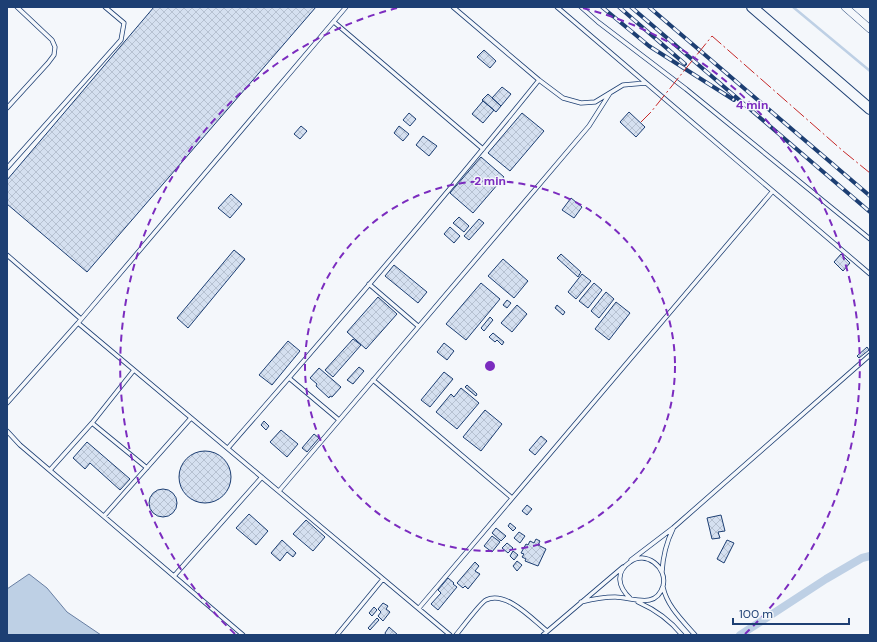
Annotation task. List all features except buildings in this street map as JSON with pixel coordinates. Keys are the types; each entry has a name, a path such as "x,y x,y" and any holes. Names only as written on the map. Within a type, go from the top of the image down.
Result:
{"main road":[{"path":"752,7 870,109"}],"street":[{"path":"845,7 870,29"}],"lane":[{"path":"7,108 48,63 54,55 55,47 52,40 17,7"},
{"path":"7,168 122,40 124,23 105,7"},
{"path":"7,403 78,323 346,7"},
{"path":"453,7 539,80 563,98 581,103 595,102 624,85 646,83"},
{"path":"557,7 772,192 870,274"},
{"path":"581,7 598,22 686,89 870,238"},
{"path":"334,22 483,149"},
{"path":"228,448 369,284 539,80"},
{"path":"279,492 418,326 589,126 610,93"},
{"path":"418,608 772,192"},
{"path":"7,255 81,319"},
{"path":"369,284 418,326"},
{"path":"78,323 450,635"},
{"path":"543,635 624,566 673,528 870,355"},
{"path":"50,470 92,423 134,370"},
{"path":"289,378 339,420"},
{"path":"373,380 512,498"},
{"path":"104,516 191,418"},
{"path":"92,423 147,468"},
{"path":"7,432 20,445 243,635"},
{"path":"174,576 262,477"},
{"path":"673,528 666,545 663,560 663,586 669,603 695,635"},
{"path":"632,560 640,558 649,559 657,564 662,572"},
{"path":"624,566 620,574 620,583 623,592 630,598 658,613 682,635"},
{"path":"337,635 383,579"},
{"path":"637,601 646,601 653,598 659,593 663,586"},
{"path":"456,635 486,600 496,597 509,600 547,631"},
{"path":"581,602 601,597 630,598"}],"water":[{"path":"29,574 47,588 67,612 101,635 7,635 7,589"}],"waterway":[{"path":"793,7 870,71"},
{"path":"740,635 826,579 862,558 870,556"}],"railway":[{"path":"602,7 649,46 734,100"},
{"path":"619,7 685,64"},
{"path":"631,7 870,212"},
{"path":"649,7 870,196"}],"power":[{"path":"641,122 651,112 712,36 870,173"}]}
